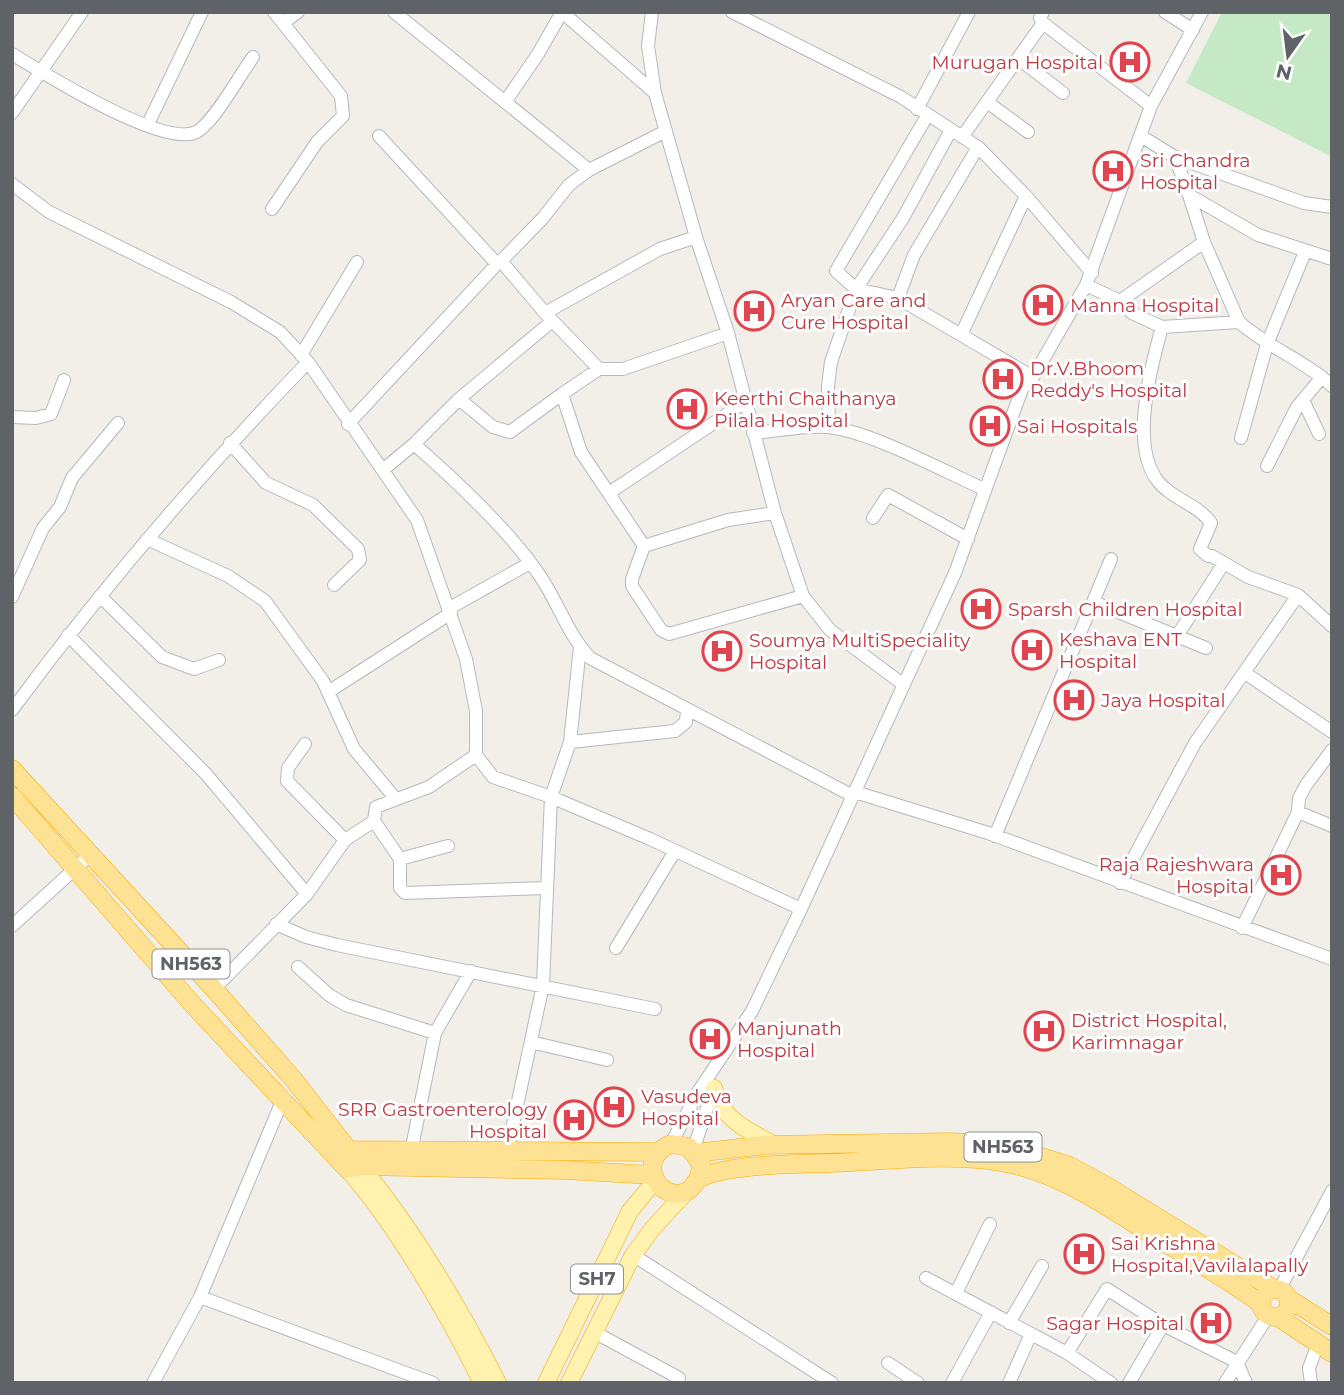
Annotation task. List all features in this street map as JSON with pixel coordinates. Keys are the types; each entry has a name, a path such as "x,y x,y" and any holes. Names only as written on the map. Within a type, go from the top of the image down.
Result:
{"highway":[{"name":"NH563","path":"12,769 214,989 354,1167 565,1170 654,1178 670,1192 747,1168 783,1164 943,1159 1012,1164 1053,1176 1086,1194 1325,1348"},
{"name":"NH563","path":"12,796 194,1006 283,1100 341,1150 507,1152 664,1148 680,1143 695,1152 775,1144 988,1144 1023,1151 1070,1166 1332,1326"},
{"path":"654,1178 653,1158 664,1148"},
{"path":"694,1184 701,1164 695,1152"},
{"path":"1265,1293 1281,1293 1288,1308 1269,1312 1265,1293"}],"main road":[{"path":"714,1088 717,1101 730,1117 775,1144"},
{"path":"354,1167 363,1187 413,1263 482,1383"},
{"path":"354,1167 389,1203 438,1278 498,1383"},
{"name":"SH7","path":"546,1383 630,1211 654,1178"},
{"name":"SH7","path":"569,1383 633,1255 653,1228 694,1184"}],"street":[{"path":"12,113 82,12"},
{"path":"148,124 202,12"},
{"path":"272,209 317,142 343,116 344,107 341,96 274,12"},
{"path":"283,23 298,12"},
{"path":"394,12 589,170"},
{"path":"505,102 538,54 562,12 655,93"},
{"path":"652,12 648,46 655,93 696,237 728,333 775,513 803,596 830,630 904,685"},
{"path":"732,12 758,18 820,59 901,97 978,147 1026,196 1089,279 1132,313 1162,327 1239,322"},
{"path":"969,12 922,112 836,271 856,289 898,298 1033,377"},
{"path":"1165,12 1193,30"},
{"path":"664,1148 698,1091 718,1066 752,1011 802,909 968,539 1022,389 1033,377 1089,279 1151,106 1202,12"},
{"path":"829,427 828,386 831,362 856,289 957,134 987,102 1019,59 1041,16 1151,106"},
{"path":"12,54 75,93 148,124 184,134 204,128 253,57"},
{"path":"1019,59 1063,93"},
{"path":"987,102 1028,132"},
{"path":"348,424 542,219 569,185 589,170 666,131"},
{"path":"379,136 599,369"},
{"path":"1141,136 1175,157 1304,203 1332,208"},
{"path":"898,298 914,255 978,147"},
{"path":"1175,157 1204,242 1239,322 1267,344 1326,378 1303,400 1267,466"},
{"path":"12,184 49,212 231,302 280,332 305,359 417,520 466,659 476,711 476,755 493,777 551,797 802,909"},
{"path":"1189,195 1258,235 1332,259"},
{"path":"961,335 1026,196"},
{"path":"384,469 548,317 660,249 696,237"},
{"path":"1120,301 1204,242"},
{"path":"1241,438 1267,344 1305,252"},
{"path":"12,710 68,635 147,539 305,359 357,261"},
{"path":"1162,327 1147,379 1145,406 1147,453 1157,480 1176,498 1211,523 1200,549 1208,556 1248,577 1298,595 1332,626"},
{"path":"459,398 493,427 510,432 599,369 623,369 728,333"},
{"path":"12,417 36,418 51,414 64,380"},
{"path":"562,394 581,452 644,546"},
{"path":"1303,400 1319,433"},
{"path":"609,494 745,402"},
{"path":"12,597 43,528 60,507 72,478 118,423"},
{"path":"753,433 829,427 857,433 984,489"},
{"path":"230,443 266,483 313,505 358,549 360,559 334,585"},
{"path":"414,444 471,499 540,575 580,647 590,658 854,794 995,836 1332,959"},
{"path":"873,518 888,495 968,539"},
{"path":"644,546 728,520 775,513"},
{"path":"147,539 228,576 265,601 323,681 354,748 395,798"},
{"path":"644,546 632,586 656,624 669,634 803,596"},
{"path":"995,836 1111,559"},
{"path":"328,692 449,611 530,563"},
{"path":"1177,636 1224,563"},
{"path":"1120,883 1195,743 1298,595"},
{"path":"100,596 162,657 194,669 219,660"},
{"path":"1094,602 1206,648"},
{"path":"68,635 206,774 307,894"},
{"path":"507,1152 543,985 545,888 551,797 570,742 580,647"},
{"path":"1245,673 1332,732"},
{"path":"570,742 675,731 686,722 687,709"},
{"path":"305,744 288,768 287,781 345,840"},
{"path":"1242,928 1298,812 1299,798 1332,750"},
{"path":"476,755 429,787 376,807 374,821 400,859 400,888 409,893 545,888"},
{"path":"1298,812 1332,826"},
{"path":"214,989 307,894 345,840 374,821"},
{"path":"400,859 448,846"},
{"path":"616,948 675,851"},
{"path":"12,926 90,855"},
{"path":"276,924 327,942 655,1009"},
{"path":"298,967 329,995 346,1005 435,1032"},
{"path":"411,1152 435,1032 471,971"},
{"path":"531,1042 607,1060"},
{"path":"695,1152 718,1066"},
{"path":"153,1383 200,1297 283,1100"},
{"path":"1281,1293 1332,1191"},
{"path":"956,1293 990,1224"},
{"path":"633,1255 832,1383"},
{"path":"1009,1323 1042,1266"},
{"path":"926,1278 1030,1336 1067,1353 1111,1383"},
{"path":"1067,1353 1107,1289 1163,1325 1237,1362 1246,1383"},
{"path":"200,1297 433,1383"},
{"path":"952,1383 991,1312"},
{"path":"1225,1383 1269,1312"},
{"path":"1129,1383 1163,1325"},
{"path":"594,1332 679,1378"},
{"path":"1009,1383 1030,1336"},
{"path":"1311,1383 1309,1368 1325,1348"},
{"path":"888,1363 918,1383"}],"green space":[{"path":"1222,12 1332,12 1332,157 1186,83"}],"place":[{"name":"Murugan Hospital","path":"1130,62"},
{"name":"Sri Chandra Hospital","path":"1113,171"},
{"name":"Manna Hospital","path":"1043,305"},
{"name":"Aryan Care and Cure Hospital","path":"754,311"},
{"name":"Dr.V.Bhoom Reddy's Hospital","path":"1003,379"},
{"name":"Keerthi Chaithanya Pilala Hospital","path":"687,409"},
{"name":"Sai Hospitals","path":"990,426"},
{"name":"Sparsh Children Hospital","path":"981,609"},
{"name":"Keshava ENT Hospital","path":"1032,650"},
{"name":"Soumya MultiSpeciality Hospital","path":"722,651"},
{"name":"Jaya Hospital","path":"1074,700"},
{"name":"Raja Rajeshwara Hospital","path":"1281,875"},
{"name":"District Hospital, Karimnagar","path":"1044,1031"},
{"name":"Manjunath Hospital","path":"710,1039"},
{"name":"Vasudeva Hospital","path":"614,1107"},
{"name":"SRR Gastroenterology Hospital","path":"574,1120"},
{"name":"Sai Krishna Hospital,Vavilalapally","path":"1084,1254"},
{"name":"Sagar Hospital","path":"1211,1323"}]}
